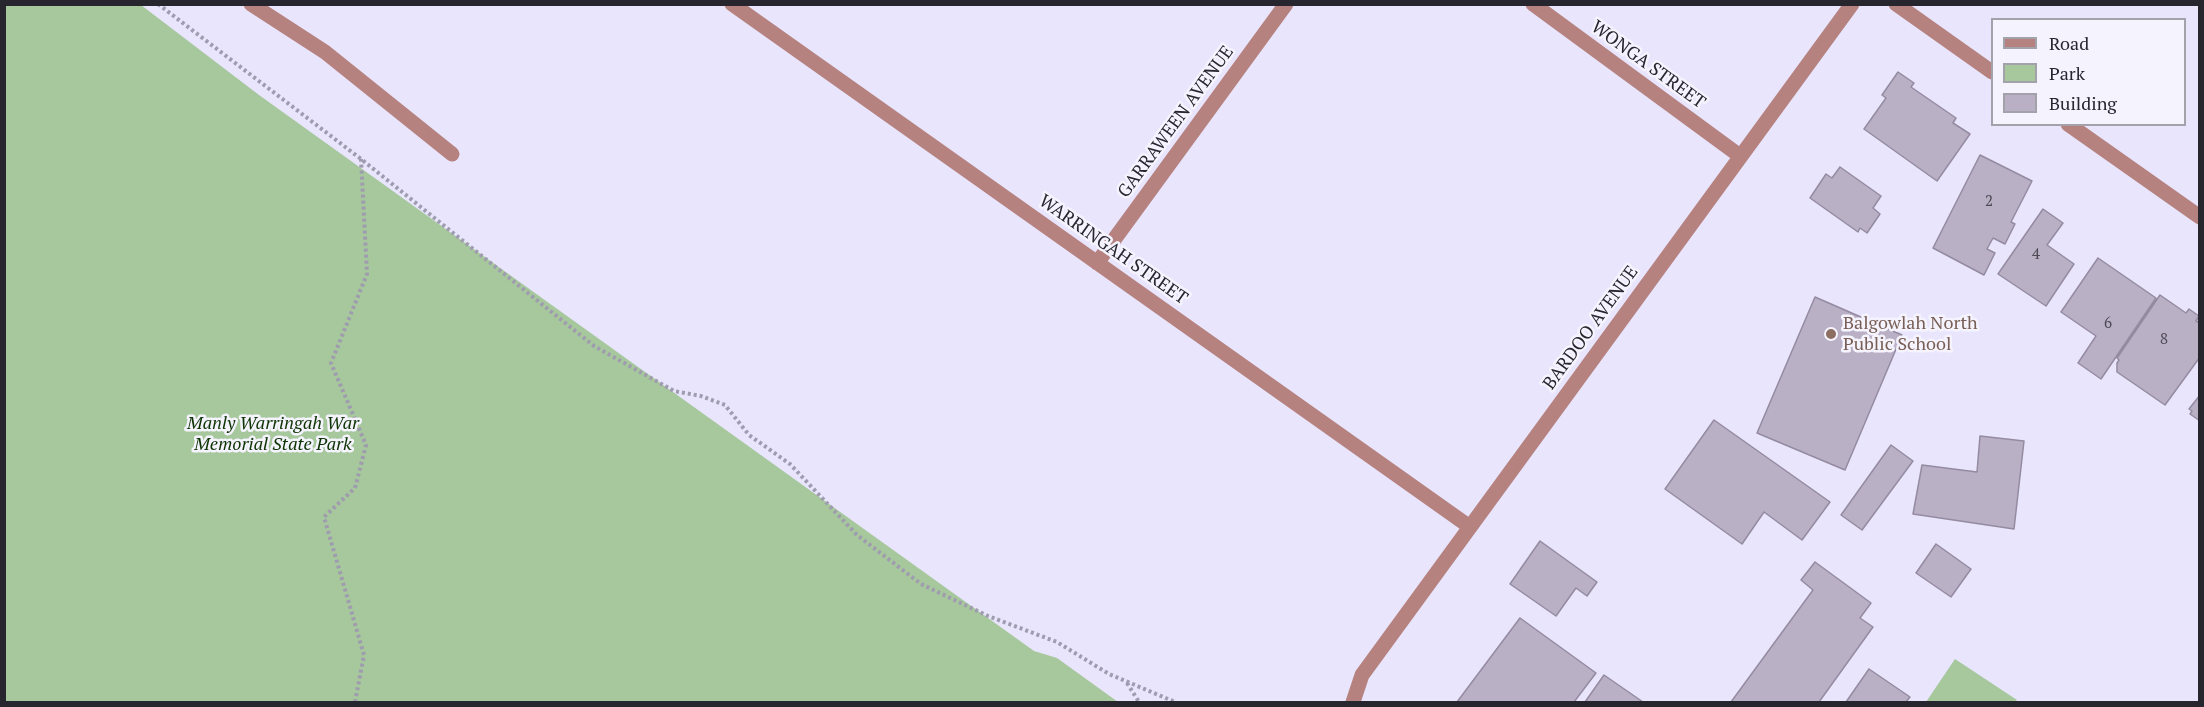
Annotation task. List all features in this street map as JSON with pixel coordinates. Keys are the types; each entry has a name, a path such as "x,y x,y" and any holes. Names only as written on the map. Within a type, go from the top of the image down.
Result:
{"street":[{"path":"251,4 325,52 452,154"},
{"name":"WARRINGAH STREET","path":"732,4 1470,527"},
{"name":"GARRAWEEN AVENUE","path":"1097,263 1286,4"},
{"name":"WONGA STREET","path":"1533,4 1740,156"},
{"name":"BARDOO AVENUE","path":"1353,702 1362,675 1852,4"},
{"path":"1896,4 1991,71"},
{"path":"2071,126 2199,216"}],"path":[{"path":"158,4 361,159 594,346 674,391 701,396 725,405 749,435 790,464 857,535 921,584 988,616 1057,642 1109,674 1175,702"},
{"path":"356,702 364,655 324,517 355,488 366,445 331,363 367,274 361,159"},
{"path":"1127,682 1139,702"}],"green space":[{"name":"Manly Warringah War Memorial State Park","path":"4,5 141,5 259,95 1034,651 1057,658 1118,702 5,702"},
{"path":"1955,659 2017,700 2015,702 1926,702"}],"building":[{"path":"1898,72 1914,83 1911,87 1956,118 1953,123 1970,134 1937,181 1864,129 1886,98 1882,95"},
{"path":"1980,155 2032,181 2011,222 2015,224 2005,244 1993,238 1987,249 1995,253 1984,275 1933,248"},
{"path":"1840,167 1881,196 1873,208 1880,214 1867,233 1860,228 1858,232 1810,198 1826,174 1832,178"},
{"path":"2043,209 2063,223 2047,245 2074,264 2046,306 1998,274"},
{"path":"2098,258 2156,298 2101,379 2078,363 2096,336 2061,312"},
{"path":"2160,295 2186,313 2189,309 2199,316 2196,321 2200,323 2200,357 2165,405 2117,372 2119,360 2117,358"},
{"path":"1815,297 1902,335 1845,470 1757,433"},
{"path":"2200,395 2200,421 2190,414 2192,411 2189,409"},
{"path":"1714,420 1830,502 1802,540 1764,512 1742,544 1665,489"},
{"path":"1980,436 2024,441 2014,529 1913,514 1922,465 1977,472"},
{"path":"1891,445 1913,461 1862,530 1841,515"},
{"path":"1540,541 1597,582 1587,596 1576,588 1556,616 1510,584"},
{"path":"1936,544 1971,569 1951,597 1916,573"},
{"path":"1815,562 1871,603 1860,618 1873,627 1819,702 1731,702 1813,590 1801,580"},
{"path":"1520,618 1596,673 1574,702 1457,702"},
{"path":"1869,669 1910,697 1906,702 1846,702"},
{"path":"1604,675 1643,702 1585,702"}],"place":[{"name":"Balgowlah North Public School","path":"1831,334"}]}
